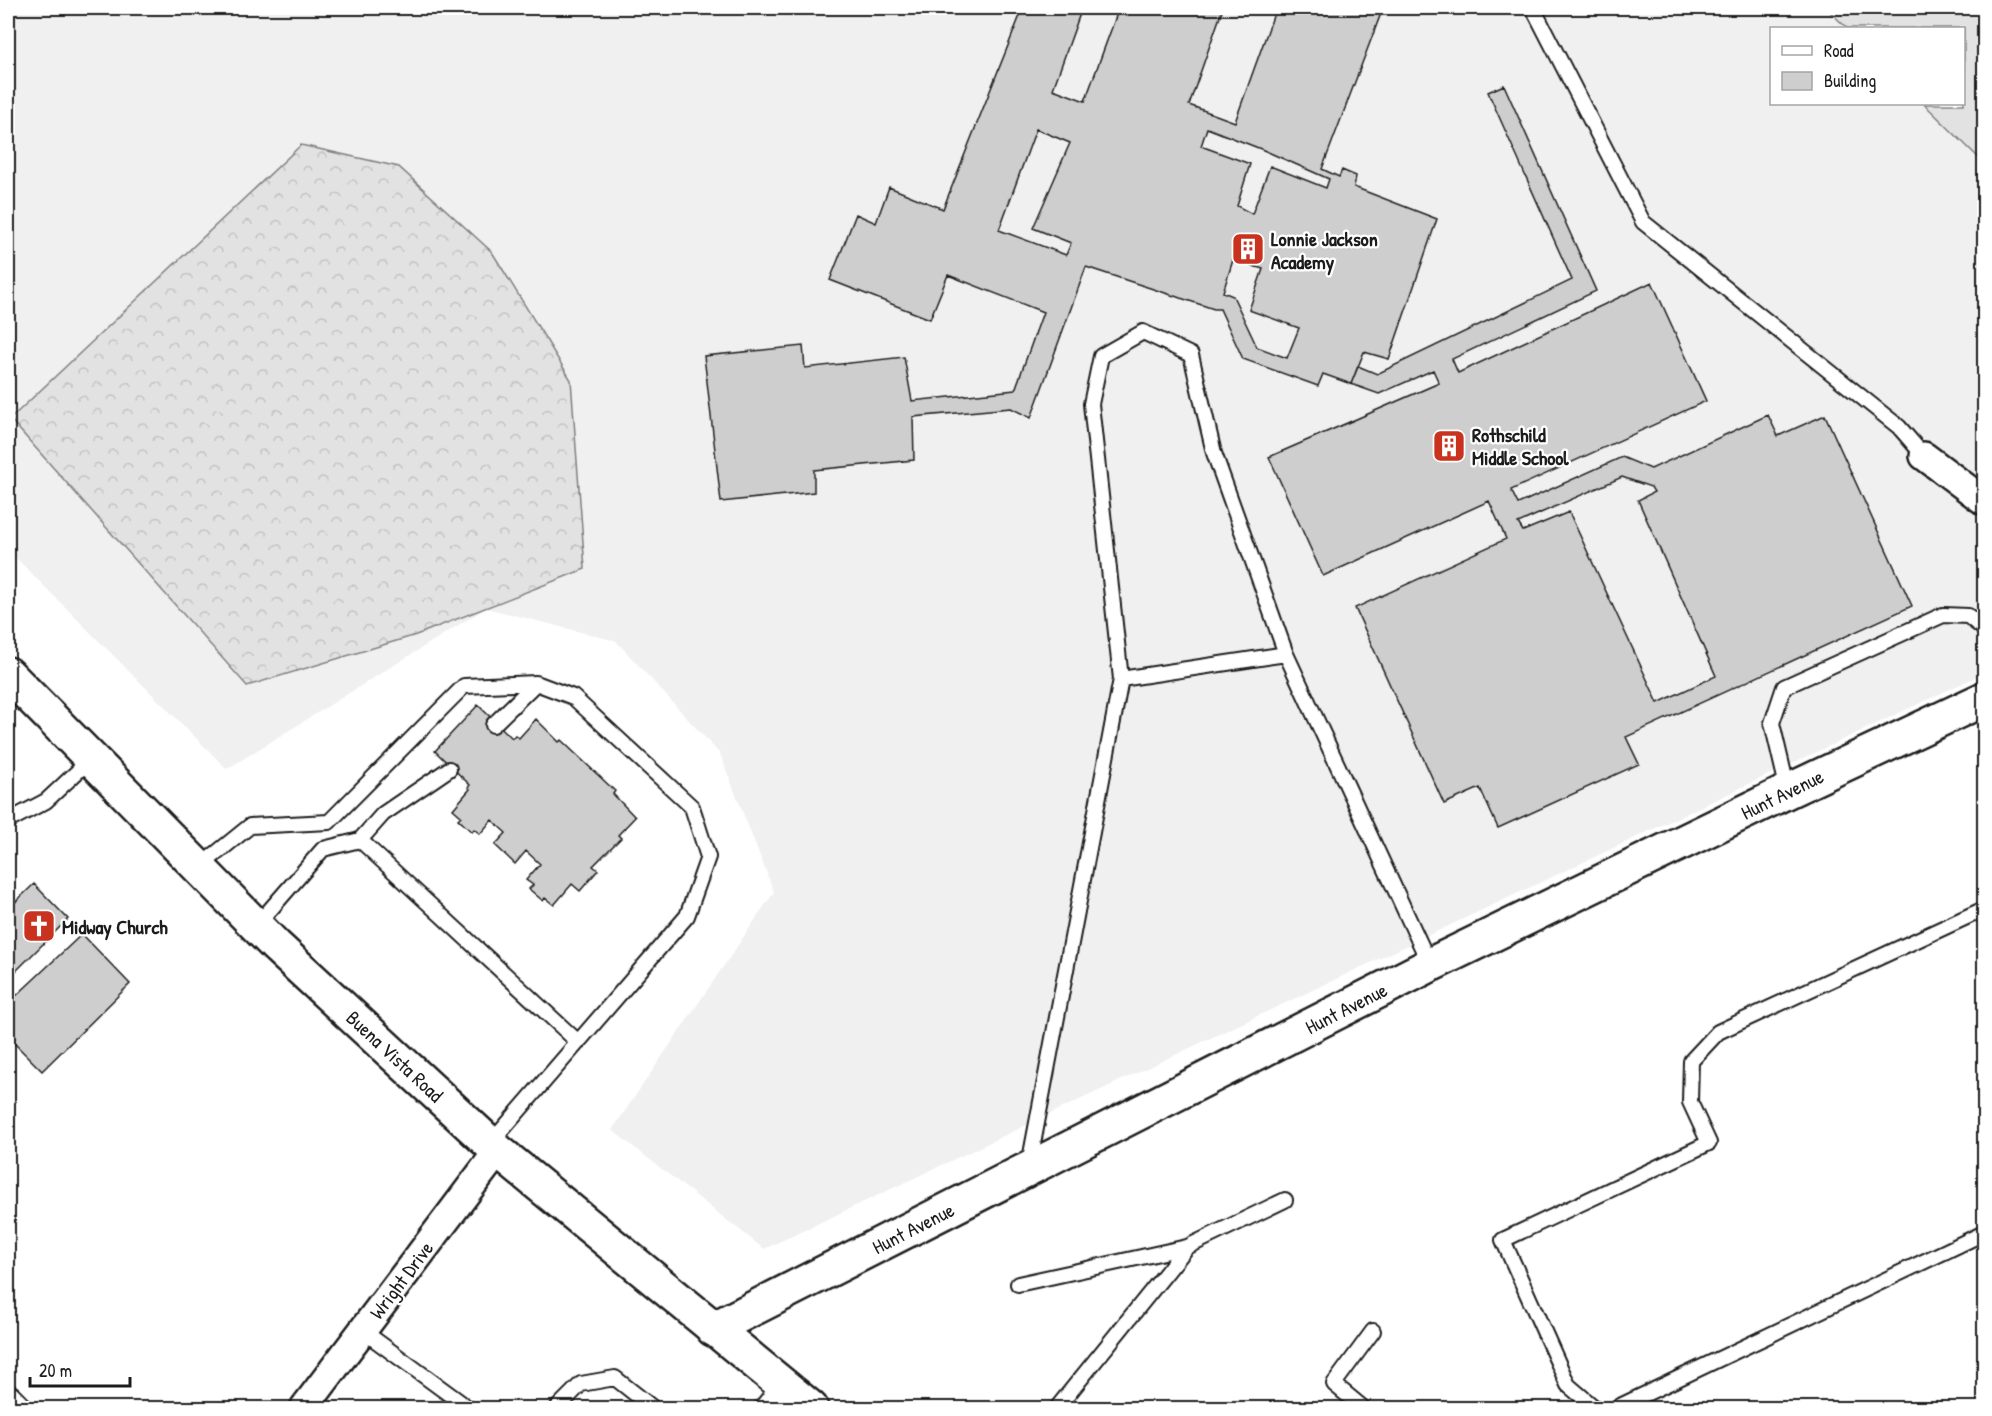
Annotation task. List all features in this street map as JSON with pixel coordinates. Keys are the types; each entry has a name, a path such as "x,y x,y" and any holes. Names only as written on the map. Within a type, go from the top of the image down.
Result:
{"street":[{"path":"1924,456 1984,501"},
{"name":"Buena Vista Road","path":"12,686 91,759 255,926 494,1147 713,1329 771,1396 811,1408"},
{"name":"Hunt Avenue","path":"713,1329 1430,965 1788,791 1984,699"},
{"name":"Wright Drive","path":"304,1408 494,1147"},
{"path":"8,1399 18,1408"}],"lane":[{"path":"1533,8 1642,222 1899,427 1924,456"},
{"path":"1028,1170 1121,679 1091,404 1101,356 1143,332 1191,355 1214,453 1286,654 1430,965"},
{"path":"1788,791 1772,723 1784,687 1943,615 1968,616 1984,629"},
{"path":"1121,679 1286,654"},
{"path":"493,725 536,683"},
{"path":"198,868 250,826 329,822 464,686 536,683 573,697 692,807 708,856 687,916 578,1042 494,1147"},
{"path":"8,821 46,801 91,759"},
{"path":"255,926 323,849 360,840 383,814 449,769"},
{"path":"360,840 578,1042"},
{"path":"1595,1408 1568,1385 1503,1240 1709,1143 1690,1102 1690,1061 1718,1032 1984,909"},
{"path":"1018,1284 1187,1247 1285,1200"},
{"path":"1616,1408 1984,1233"},
{"path":"1056,1408 1187,1247"},
{"path":"363,1330 468,1408"},
{"path":"1363,1408 1334,1384 1373,1331"},
{"path":"557,1408 581,1384 615,1378 653,1408"}],"shaded area":[{"path":"8,8 1984,8 1984,673 764,1249 612,1130 774,892 720,754 616,641 486,608 227,769 8,550"}],"green space":[{"path":"1826,8 1984,8 1984,163 1925,105 1965,105 1965,27 1846,27"},
{"path":"301,145 399,167 492,252 571,380 585,569 416,635 247,686 10,419"}],"building":[{"name":"Lonnie Jackson Academy","path":"1023,8 1082,8 1053,89 1085,101 1119,8 1223,8 1189,105 1235,122 1276,8 1383,8 1322,169 1339,177 1342,170 1356,176 1354,187 1437,219 1389,359 1364,352 1351,384 1323,374 1318,386 1243,359 1220,309 1086,267 1031,418 1011,408 913,417 914,460 814,470 814,492 721,502 704,356 803,346 805,368 904,357 912,401 1015,390 1043,312 948,275 930,319 830,280 856,214 876,223 889,187 943,209","holes":["1207,128 1329,179 1326,188 1270,166 1252,214 1237,206 1250,164 1201,146","1036,129 1070,143 1033,228 1071,243 1066,255 999,230","1233,260 1263,269 1249,310 1299,328 1287,358 1257,347 1233,296 1223,292"]},
{"name":"Rothschild Middle School","path":"1504,85 1596,291 1452,359 1458,373 1652,282 1706,401 1511,490 1518,504 1622,457 1651,469 1768,415 1778,436 1825,415 1912,606 1626,737 1639,764 1498,828 1480,788 1444,804 1355,608 1506,539 1489,501 1323,576 1269,457 1439,383 1433,370 1379,394 1351,384 1358,366 1377,374 1572,280 1488,92","holes":["1622,477 1651,487 1654,492 1638,500 1716,676 1658,703 1569,512 1523,531 1518,523"]},
{"path":"478,705 512,738 515,735 519,738 536,719 615,791 613,794 635,817 618,835 621,838 593,866 598,870 580,891 572,884 554,905 545,898 543,901 529,889 533,885 526,880 540,864 526,851 515,864 495,845 506,833 492,820 480,834 474,829 472,832 458,819 461,816 453,809 470,789 468,787 470,785 435,751"},
{"path":"34,884 68,919 8,979 8,909"},
{"path":"82,934 130,984 42,1071 8,1037 8,988 16,996"}],"place":[{"name":"Lonnie Jackson Academy","path":"1248,249"},
{"name":"Rothschild Middle School","path":"1449,446"},
{"name":"Midway Church","path":"39,926"}]}
